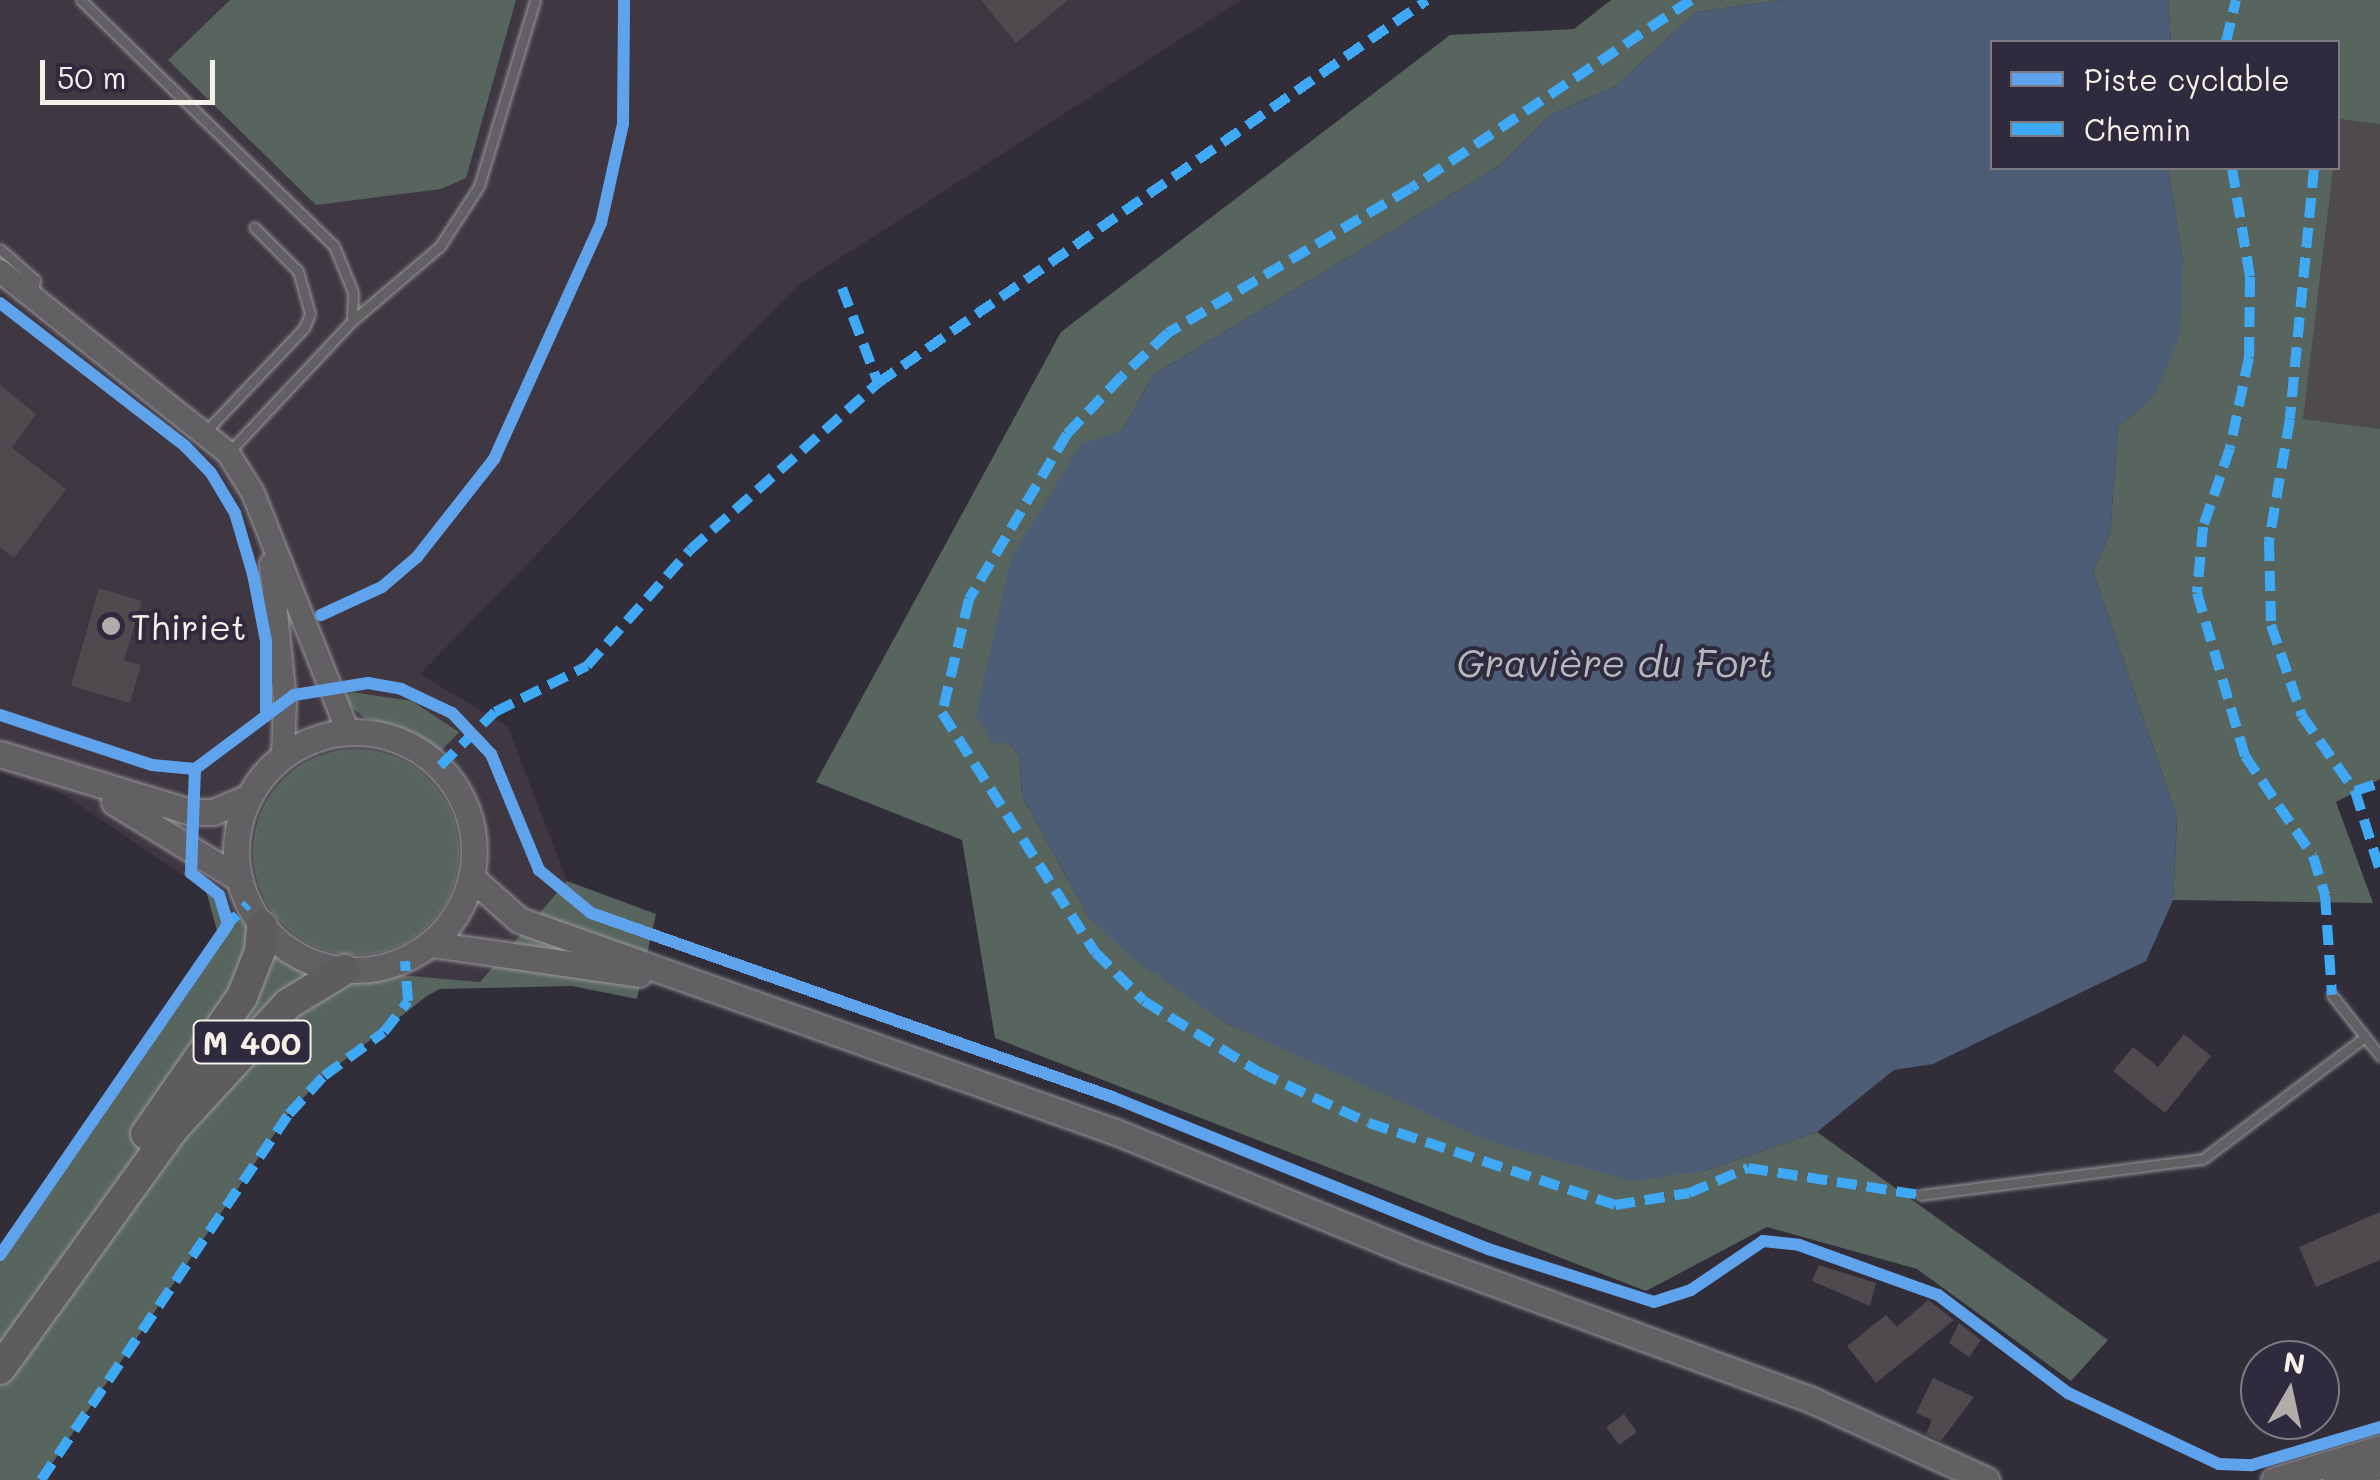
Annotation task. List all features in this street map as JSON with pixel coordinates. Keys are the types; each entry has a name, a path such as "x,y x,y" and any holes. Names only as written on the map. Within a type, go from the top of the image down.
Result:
{"highway":[{"name":"M 400","path":"0,1346 242,997 260,951 262,926"},
{"name":"M 400","path":"0,1369 173,1129 288,1004 344,970"}],"main road":[{"path":"0,754 84,784 191,812 213,812 248,797 283,756 314,739 348,732 398,740 440,766 470,819 472,878 449,926 431,944 390,965 344,970 285,948 262,926 238,878 235,850 248,797"},
{"path":"84,784 238,878"},
{"path":"472,878 518,920 1116,1132 1407,1251 1812,1400 1987,1480"},
{"path":"431,944 566,960 763,1004"},
{"path":"2274,1480 2380,1448"},
{"path":"2310,1480 2380,1466"}],"street":[{"path":"0,271 206,431 228,453 253,493 348,732"},
{"path":"269,541 285,700 283,756"}],"lane":[{"path":"81,0 334,246 354,292 352,322"},
{"path":"228,453 352,322 440,246 478,186 534,0"},
{"path":"206,431 304,328 310,314 298,270 254,227"},
{"path":"0,249 35,280 32,296"},
{"path":"2332,995 2380,1056"},
{"path":"1920,1195 2203,1159 2365,1037"}],"shaded area":[{"path":"0,0 1241,0 798,285 420,674 508,727 567,881 480,982 298,966 206,891 62,793 0,772"},
{"path":"230,0 516,0 466,178 441,189 316,205 168,60"},
{"path":"1611,0 1782,0 1696,12 1616,86 1550,115 1499,166 1153,375 1122,431 1008,743 1019,755 1022,796 1090,919 1225,1023 1351,1077 1704,1171 1817,1132 2108,1340 2071,1381 1917,1269 1767,1227 1646,1291 995,1038 962,840 816,782 1061,332 1450,35 1574,29"},
{"path":"2168,0 2380,0 2380,779 2336,802 2373,903 2173,900 2177,817 2093,571 2110,534 2118,427 2155,395 2183,262 2168,170 2340,170 2340,40 2171,40"},
{"path":"351,692 412,701 459,732 441,751 402,728 363,717 349,705 345,696"},
{"path":"356,749 395,757 429,779 451,813 459,852 451,891 429,925 395,947 356,955 317,947 283,925 261,891 253,852 261,813 283,779 317,757"},
{"path":"567,881 656,914 637,999 572,986 440,989 427,996 324,1076 288,1114 41,1480 0,1480 0,1255 179,1004 218,934 206,891 298,966 480,982"}],"water":[{"name":"Gravière du Fort","path":"1782,0 2168,0 2171,40 1990,40 1990,170 2168,170 2183,262 2180,335 2155,395 2118,427 2110,534 2093,571 2177,817 2173,900 2146,961 1933,1064 1894,1070 1817,1132 1704,1171 1632,1181 1488,1141 1225,1023 1132,958 1090,919 1022,796 1019,755 1008,743 992,743 976,715 1011,558 1081,444 1122,431 1153,375 1499,166 1550,115 1616,86 1696,12"}],"building":[{"path":"981,0 1068,0 1016,43"},
{"path":"2340,119 2380,124 2380,429 2303,419 2333,170 2340,170"},
{"path":"0,385 36,414 12,448 66,489 14,558 0,547"},
{"name":"Thiriet","path":"99,588 142,601 124,660 141,665 130,703 71,686"},
{"path":"2184,1034 2211,1056 2165,1113 2113,1071 2133,1047 2158,1067"},
{"path":"2380,1212 2380,1260 2316,1287 2299,1247"},
{"path":"1819,1265 1876,1283 1870,1306 1812,1281"},
{"path":"1928,1300 1954,1320 1876,1383 1847,1346 1886,1315 1897,1327"},
{"path":"1959,1323 1981,1340 1969,1357 1949,1343"},
{"path":"1933,1378 1974,1397 1941,1441 1926,1434 1932,1420 1916,1413"},
{"path":"1624,1414 1637,1432 1619,1445 1606,1427"}],"marked path":[{"path":"440,766 495,712 587,666 690,550 878,383 1427,0"},
{"path":"1691,0 1411,188 1168,333 1122,376 1067,434 969,599 942,713 1095,952 1144,1001 1259,1072 1369,1123 1615,1205 1689,1193 1748,1168 1921,1195"},
{"path":"2226,40 2236,0"},
{"path":"2232,170 2250,277 2249,357 2230,448 2203,527 2197,593 2245,756 2313,856 2325,895 2332,995"},
{"path":"2314,170 2290,419 2269,541 2271,625 2302,716 2355,791 2380,871"},
{"path":"842,288 878,383"},
{"path":"2355,791 2380,783"},
{"path":"223,929 248,904"},
{"path":"41,1480 289,1114 324,1076 384,1032 408,1001 405,961"}],"cycle path":[{"path":"321,615 382,587 417,557 494,459 601,223 623,124 624,0"},
{"path":"0,303 185,446 211,473 235,513 253,574 266,641 266,711"},
{"path":"0,715 152,765 195,769 294,695 368,683 401,689 452,713 491,754 539,870 591,913 1112,1097 1488,1249 1654,1302 1691,1290 1763,1241 1799,1245 1938,1295 2068,1393 2219,1464 2252,1465 2380,1427"},
{"path":"0,1255 228,924 219,895 191,873 195,769"}],"place":[{"name":"Thiriet","path":"111,626"}]}
